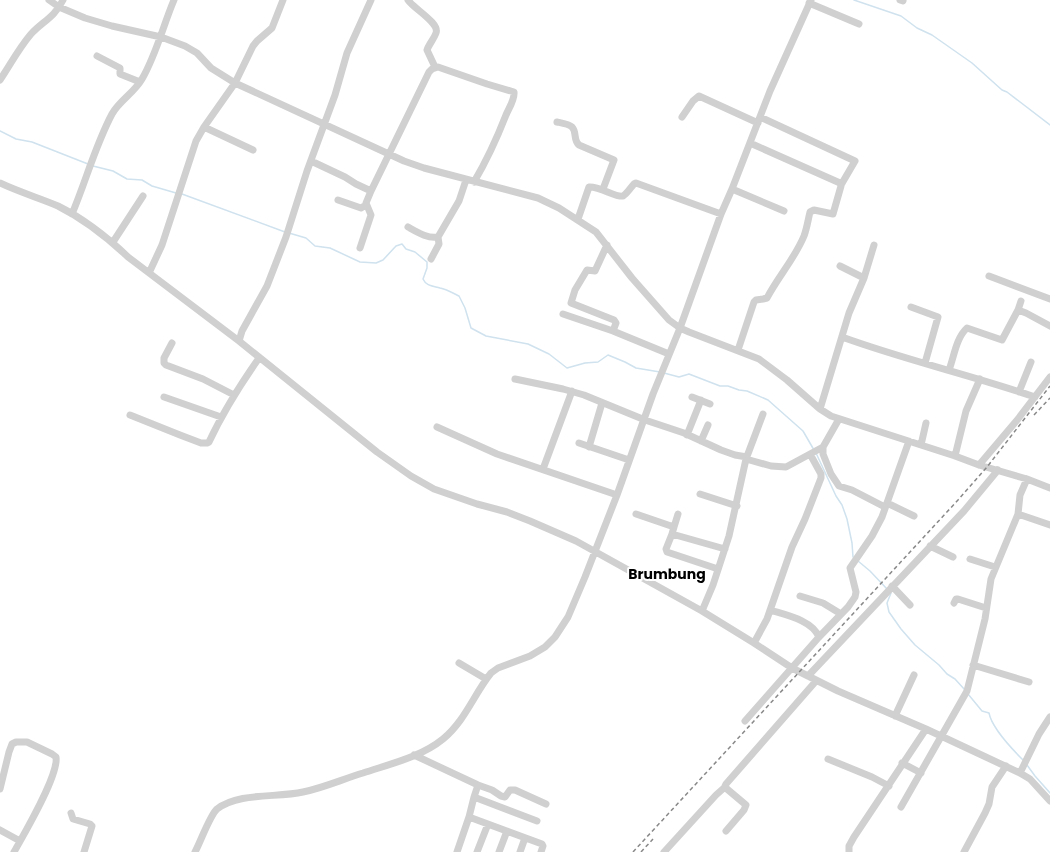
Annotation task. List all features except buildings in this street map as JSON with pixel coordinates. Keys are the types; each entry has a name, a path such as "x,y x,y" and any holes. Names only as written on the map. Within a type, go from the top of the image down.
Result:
{"street":[{"path":"49,0 61,3 97,22 161,37 191,48 207,65 235,83 389,155 414,165 538,198 559,208 596,232 669,320 680,328 725,347 738,350 763,362 788,380 820,409 831,416 979,465 1027,479 1050,488"},
{"path":"72,214 92,160 112,114 117,106 140,82 161,37 174,0"},
{"path":"149,272 162,245 196,142 204,126 235,83 253,46 274,26 283,0"},
{"path":"239,341 242,331 267,286 286,237 311,161 325,126 347,53 371,0"},
{"path":"408,0 414,7 434,23 436,27 436,33 427,50 435,67 514,92 515,94 487,160 474,182"},
{"path":"195,852 214,812 223,806 238,800 258,796 302,792 403,760 426,750 444,739 463,718 491,673 498,668 530,656 556,637 568,617 595,552 680,328 721,214 770,91 810,2 859,24"},
{"path":"0,80 30,36 48,20 61,3"},
{"path":"97,56 120,68 120,74 140,82"},
{"path":"360,248 371,215 366,202 426,77 435,67"},
{"path":"682,117 699,96 854,160 855,162 841,185 833,214 814,210 810,212 804,236 791,262 782,272 767,298 763,300 756,300 754,302 738,350"},
{"path":"557,122 573,128 575,140 579,145 614,160 603,189"},
{"path":"204,126 253,150"},
{"path":"750,143 816,172 841,185"},
{"path":"311,161 371,191"},
{"path":"431,259 439,244 438,237 459,201 466,180"},
{"path":"578,219 588,188 603,189 611,194 622,196 634,184 639,183 721,214"},
{"path":"0,184 57,206 72,214 113,242 128,257 193,308 239,341 377,452 411,476 434,489 530,520 576,541 702,611 792,668 816,681 942,736 1006,766 1023,767"},
{"path":"732,189 784,211"},
{"path":"113,242 143,196"},
{"path":"338,200 359,208 363,208 366,205"},
{"path":"408,227 429,237 438,237"},
{"path":"607,245 595,271 587,270 575,290 571,303 614,320 616,323 613,331"},
{"path":"820,409 851,308 864,278 874,245"},
{"path":"840,266 864,278"},
{"path":"989,276 1050,298"},
{"path":"949,370 958,340 965,329 969,328 1002,340 1018,310 1021,301"},
{"path":"911,307 938,317 925,363"},
{"path":"1018,310 1050,326"},
{"path":"563,314 613,331 669,354"},
{"path":"842,338 1035,397"},
{"path":"172,343 164,358 164,363 166,365 203,379 234,395"},
{"path":"130,415 205,444 209,442 234,395 259,358"},
{"path":"1019,392 1031,362"},
{"path":"979,465 1050,377"},
{"path":"515,379 572,392 687,435 721,450 771,466 786,467 821,448 839,419"},
{"path":"955,456 966,411 980,379"},
{"path":"543,469 572,392"},
{"path":"164,397 221,417"},
{"path":"692,397 710,404"},
{"path":"687,435 701,400"},
{"path":"589,446 602,403"},
{"path":"702,611 725,549 737,506 738,491 747,458 763,414"},
{"path":"921,445 926,423"},
{"path":"701,441 708,425"},
{"path":"437,427 497,454 617,496"},
{"path":"745,721 819,637 848,607 855,594 850,565 872,536 886,505 909,442"},
{"path":"579,443 629,460"},
{"path":"821,448 831,474 839,486 914,516"},
{"path":"754,643 770,610 792,547 821,478 821,474 810,454"},
{"path":"808,676 971,503 998,470"},
{"path":"902,807 967,691 991,579 1018,514 1020,495 1027,479"},
{"path":"700,494 737,506"},
{"path":"636,514 673,530 725,549"},
{"path":"678,514 666,549 667,552 718,568"},
{"path":"1018,514 1050,525"},
{"path":"930,546 953,557"},
{"path":"970,559 995,567"},
{"path":"892,587 910,605"},
{"path":"800,596 823,603 841,614"},
{"path":"954,603 958,598 986,608"},
{"path":"770,610 801,620 817,631 819,637"},
{"path":"459,663 486,679"},
{"path":"973,665 1029,682"},
{"path":"895,716 914,675"},
{"path":"664,852 725,787 816,681"},
{"path":"1023,767 1050,717"},
{"path":"849,852 849,846 889,786 902,763 926,729"},
{"path":"0,789 9,752 11,747 16,742 27,742 56,757 55,771 14,852"},
{"path":"414,755 492,790 501,796 505,797 510,790 515,790 546,804"},
{"path":"828,759 872,776 889,786"},
{"path":"902,763 921,773"},
{"path":"967,851 985,813 992,787 1006,766"},
{"path":"1023,767 1030,779 1050,801"},
{"path":"456,852 469,817 478,785"},
{"path":"725,787 746,805 744,810 726,832"},
{"path":"474,797 537,821"},
{"path":"71,813 74,820 92,826 84,852"},
{"path":"469,817 543,844 541,852"},
{"path":"477,852 488,824"},
{"path":"0,830 20,841"},
{"path":"499,852 507,831"},
{"path":"520,852 525,838"}],"waterway":[{"path":"854,0 901,16 917,28 932,35 972,63 1002,90 1007,92 1050,125"},
{"path":"0,131 16,139 32,142 88,164"},
{"path":"93,166 113,171 127,179 142,180 152,186 176,193"},
{"path":"182,194 285,232"},
{"path":"289,233 306,238 315,246 330,248 360,262 376,263 383,260 396,246 402,244 406,249 415,252 427,262 427,268 423,279 424,281 430,285 445,289 459,296 465,308 471,328 486,336 528,344 549,354 567,368 585,363 598,362 608,355 636,368 660,372"},
{"path":"664,373 679,377 689,374 720,386 728,386 747,391 768,400 803,431 814,450"},
{"path":"816,453 836,496 842,505 847,519 853,557"},
{"path":"858,561 887,589"},
{"path":"891,593 887,603 889,612 901,629 915,645 939,665 947,674 955,679 965,690"},
{"path":"968,694 982,711 989,713 998,732 1023,760"},
{"path":"1027,765 1050,793"}],"railway":[{"path":"633,852 958,500 987,467 1050,386"},
{"path":"1034,415 1050,398"},
{"path":"641,852 653,839"}],"district":[{"name":"Brumbung","path":"667,574"}]}
